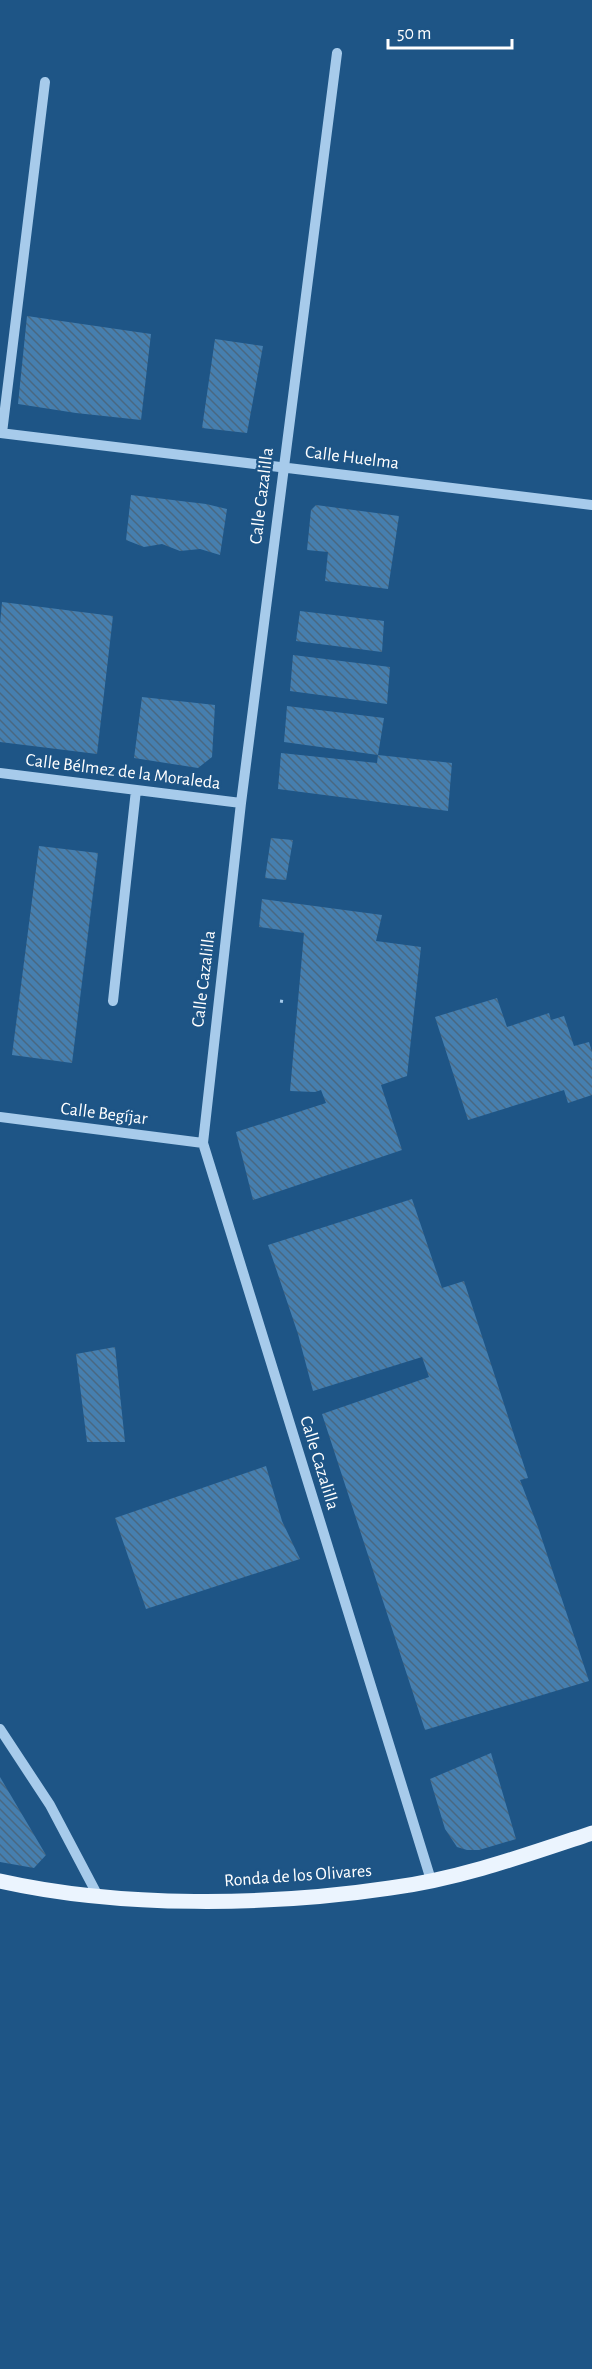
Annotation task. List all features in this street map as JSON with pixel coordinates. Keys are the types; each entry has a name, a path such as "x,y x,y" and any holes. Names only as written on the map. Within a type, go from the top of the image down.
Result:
{"main road":[{"name":"Ronda de los Olivares","path":"0,1881 98,1896 209,1901 300,1898 391,1888 431,1880 513,1860 592,1833"}],"street":[{"name":"Calle Cazalilla","path":"337,53 241,803 203,1143 431,1880"},
{"path":"1,433 45,82"},
{"name":"Calle Huelma","path":"1,433 592,505"},
{"name":"Calle Bélmez de la Moraleda","path":"0,773 241,803"},
{"path":"113,1001 136,790"},
{"name":"Calle Begíjar","path":"0,1117 203,1143"},
{"path":"0,1729 50,1805 98,1896"}],"path":[{"path":"280,1002 287,1002"}],"building":[{"path":"27,316 151,334 141,420 18,404"},
{"path":"215,339 263,346 247,433 202,428"},
{"path":"131,495 206,504 227,509 220,555 200,549 180,551 162,544 144,547 126,540"},
{"path":"316,505 399,516 388,589 325,581 328,552 307,550 311,510"},
{"path":"2,602 113,616 97,754 0,742"},
{"path":"300,611 384,621 382,652 296,641"},
{"path":"293,655 390,667 387,704 290,691"},
{"path":"142,697 215,705 212,757 198,768 134,758"},
{"path":"287,706 384,718 378,755 284,742"},
{"path":"281,753 377,763 378,755 452,763 448,811 278,789"},
{"path":"271,838 293,840 286,880 265,878"},
{"path":"39,846 98,853 72,1063 12,1055"},
{"path":"262,899 382,915 376,941 421,947 407,1076 381,1085 402,1150 253,1200 236,1132 326,1103 321,1090 315,1092 290,1091 304,933 259,927"},
{"path":"497,998 507,1027 549,1013 551,1020 564,1016 574,1046 589,1042 592,1052 592,1095 568,1103 564,1090 468,1120 435,1017"},
{"path":"412,1199 442,1288 464,1281 528,1478 520,1480 589,1681 425,1730 322,1414 429,1377 422,1357 313,1391 298,1334 268,1245"},
{"path":"115,1347 125,1442 87,1442 76,1354"},
{"path":"266,1466 282,1521 300,1559 146,1609 115,1518"},
{"path":"491,1753 516,1839 479,1850 457,1847 445,1829 430,1779"},
{"path":"0,1777 46,1855 34,1868 0,1862"}]}
